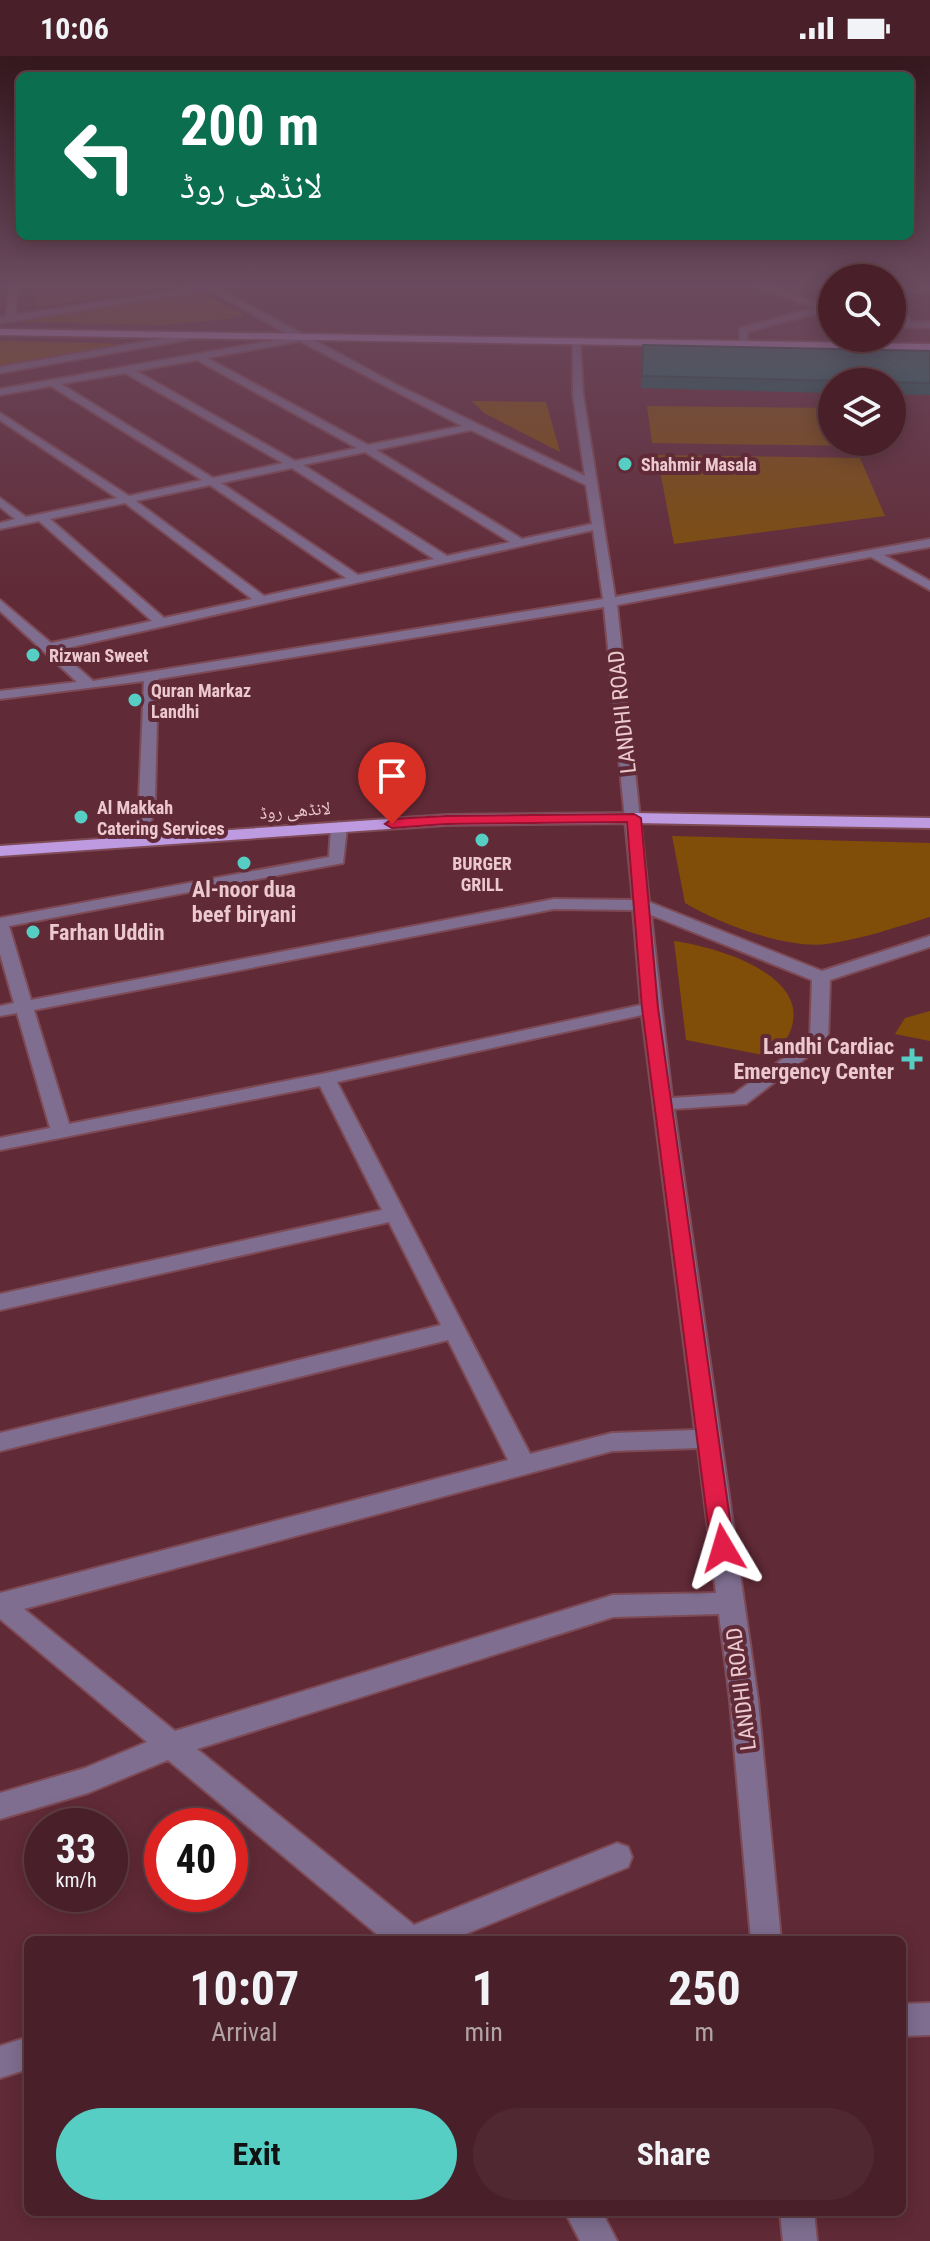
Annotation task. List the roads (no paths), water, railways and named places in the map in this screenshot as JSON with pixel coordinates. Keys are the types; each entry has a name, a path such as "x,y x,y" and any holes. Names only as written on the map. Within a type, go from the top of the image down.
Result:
{"main road":[{"name":"لانڈھی روڈ","path":"0,851 446,820 634,818 930,823"}],"street":[{"path":"0,392 41,385"},
{"path":"56,385 214,483 357,580"},
{"path":"154,385 296,466 445,560"},
{"path":"250,385 369,450 520,543"},
{"path":"388,385 589,482"},
{"name":"LANDHI ROAD","path":"578,385 589,482 610,602 634,818 650,1008 744,1700 766,1936"},
{"path":"0,416 128,500 263,601"},
{"path":"0,526 470,427"},
{"path":"0,501 24,521"},
{"path":"42,518 162,623"},
{"path":"48,648 597,526"},
{"path":"0,695 151,676 610,602 930,543"},
{"path":"872,553 930,586"},
{"path":"1,606 89,685"},
{"path":"140,841 147,800 151,676"},
{"path":"61,1132 24,1006 7,970 0,923 337,860 339,827"},
{"path":"0,1011 554,904 641,905 821,977 930,941"},
{"path":"663,1104 739,1100 819,1041 821,977"},
{"path":"0,1144 326,1079 650,1008"},
{"path":"326,1079 523,1465"},
{"path":"0,1302 395,1214"},
{"path":"0,1442 454,1330"},
{"path":"0,1604 612,1442 708,1439"},
{"path":"0,1806 88,1780 172,1745 613,1606 730,1603"},
{"path":"0,1604 406,1936"},
{"path":"421,1936 617,1857"},
{"path":"906,2020 930,2019"},
{"path":"0,2062 24,2054"},
{"path":"584,2216 600,2241"},
{"path":"797,2216 800,2241"}],"place":[{"name":"Shahmir Masala","path":"625,464"},
{"name":"Rizwan Sweet","path":"33,655"},
{"name":"Quran Markaz Landhi","path":"135,700"},
{"name":"Al Makkah Catering Services","path":"81,817"},
{"name":"BURGER GRILL","path":"482,840"},
{"name":"Al-noor dua beef biryani","path":"244,863"},
{"name":"Farhan Uddin","path":"33,932"},
{"name":"Landhi Cardiac Emergency Center","path":"912,1059"}]}
